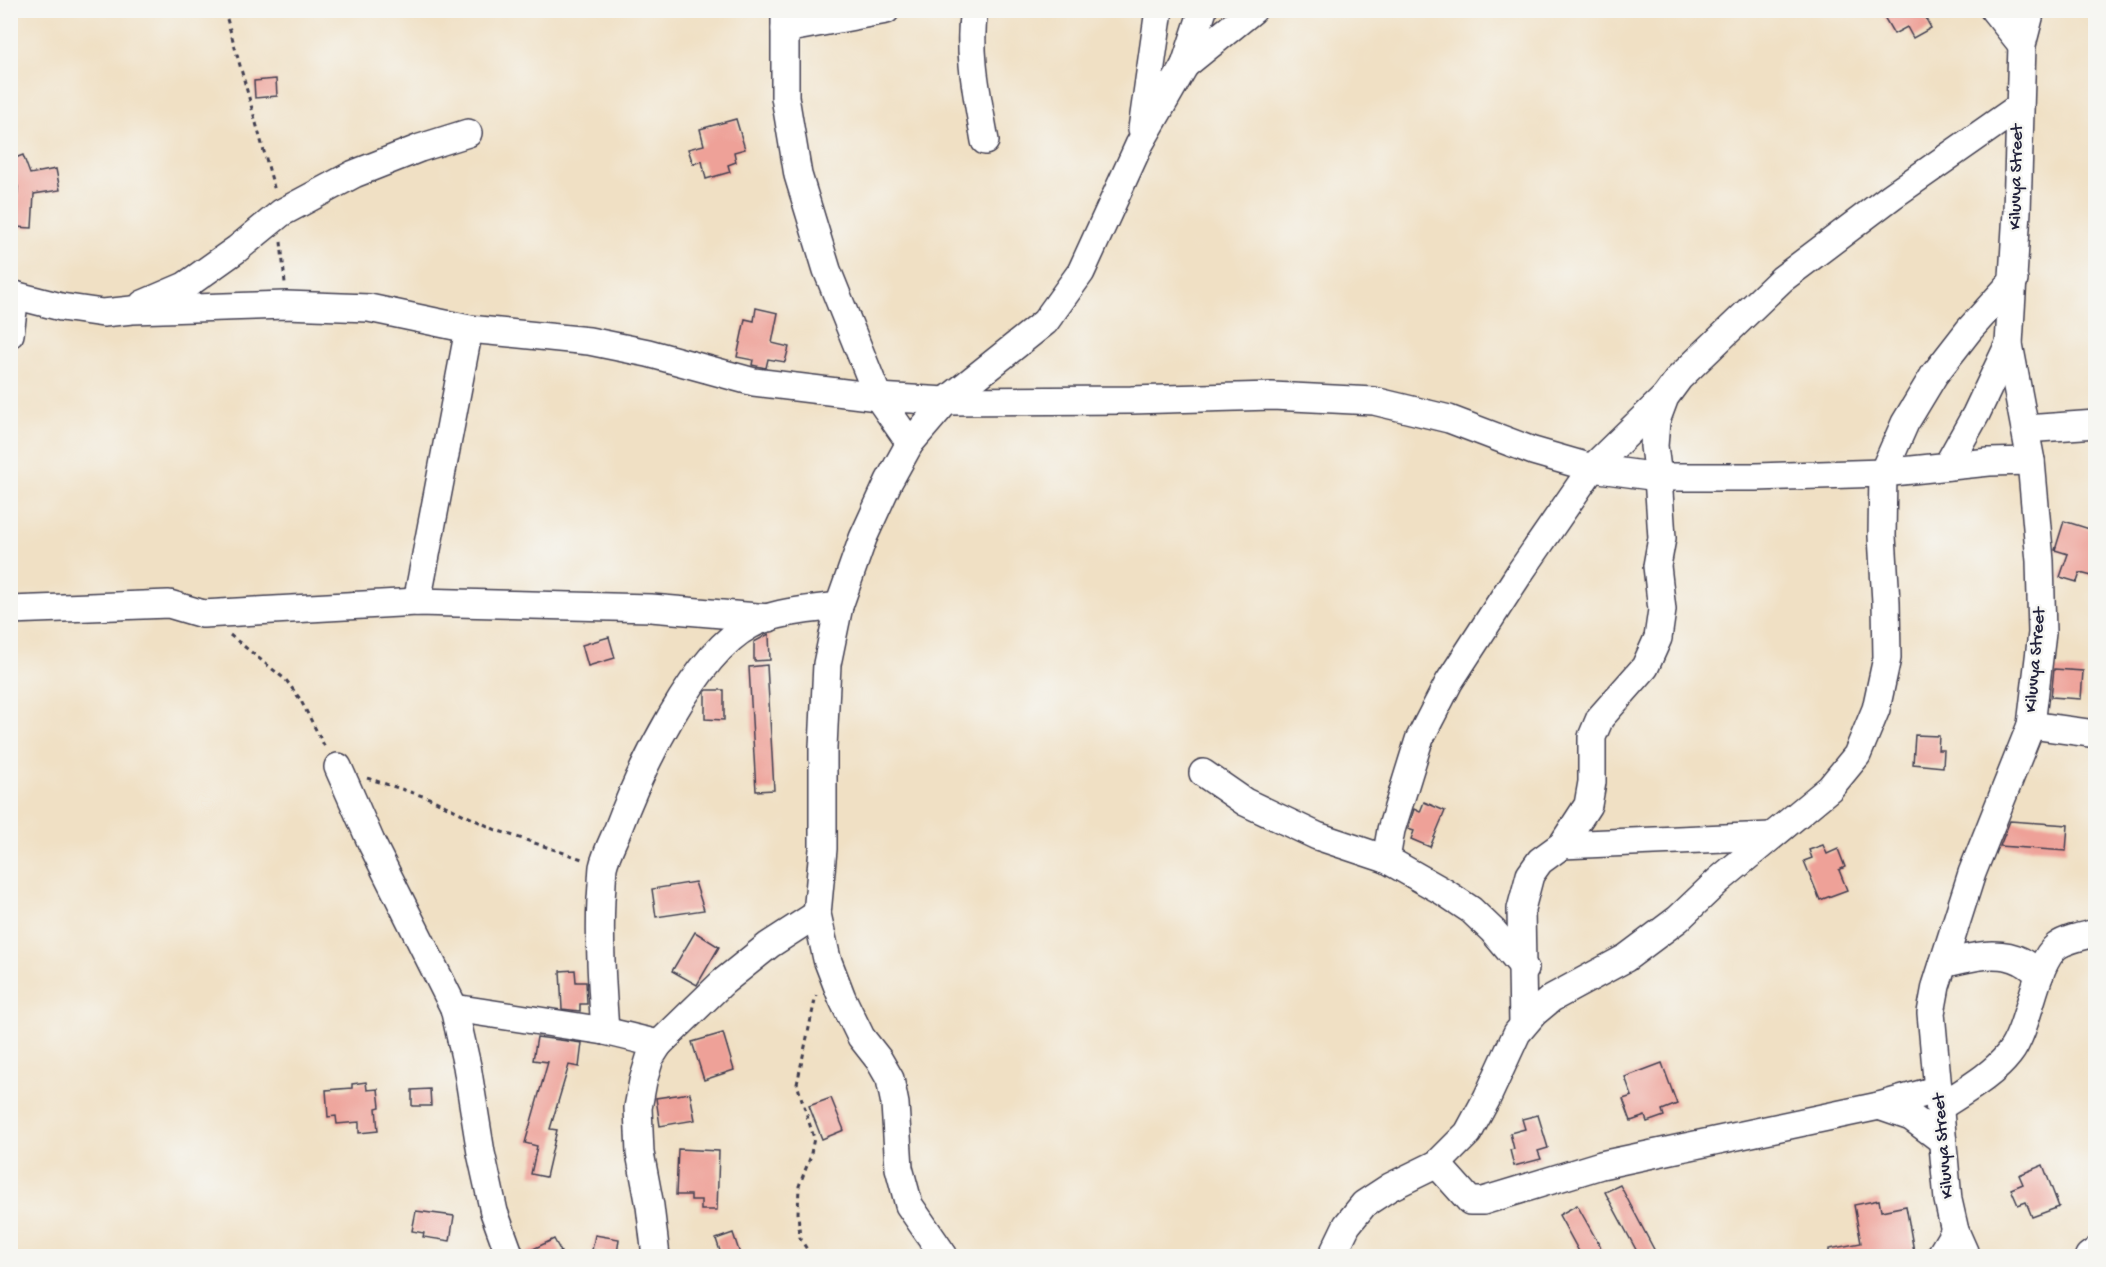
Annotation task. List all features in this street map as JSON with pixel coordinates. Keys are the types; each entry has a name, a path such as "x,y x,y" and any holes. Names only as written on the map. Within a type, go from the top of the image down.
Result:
{"street":[{"path":"886,10 785,20 785,97 798,175 827,270 878,397 910,443"},
{"path":"975,10 971,30 976,89 985,141"},
{"path":"1139,145 1159,10"},
{"path":"944,1257 909,1205 899,1168 895,1104 890,1080 879,1060 861,1037 842,998 827,959 817,914 823,849 823,747 827,664 839,606 863,538 889,481 910,443 946,401 1045,322 1081,272 1139,145 1185,65 1203,10"},
{"path":"1185,65 1253,10"},
{"path":"1995,10 2022,45"},
{"name":"Kiluvya Street","path":"1966,1257 1955,1231 1948,1200 1931,1013 1936,986 1972,873 2031,725 2042,633 2040,561 2031,461 2009,344 2014,280 2022,45 2031,10"},
{"path":"1386,858 1391,830 1419,740 1444,692 1508,589 1592,468 1665,397 1679,378 1782,279 1892,196 2019,107"},
{"path":"132,310 185,286 237,249 281,213 354,174 420,148 468,133"},
{"path":"1332,1257 1347,1225 1364,1204 1390,1187 1437,1164 1468,1133 1517,1033 1534,1013 1552,998 1626,958 1678,919 1719,880 1830,788 1857,755 1876,709 1887,658 1882,536 1883,473 1905,423 1934,375 1969,330 2014,280"},
{"path":"10,334 13,294 61,307 103,313 286,305 369,308 469,329 589,341 648,353 754,382 878,397 946,401 1131,400 1272,396 1374,401 1449,419 1533,451 1592,468 1658,477 1883,473 1989,462 2031,461"},
{"path":"417,602 469,329"},
{"path":"1947,466 1976,414 2009,344"},
{"path":"1523,1025 1521,909 1530,875 1539,861 1562,845 1588,805 1592,782 1592,737 1600,718 1645,667 1658,638 1662,610 1657,566 1662,538 1654,446 1656,421 1665,397"},
{"path":"2025,429 2096,424"},
{"path":"10,610 169,604 203,614 417,602 651,608 769,618"},
{"path":"605,1031 601,971 603,866 628,803 663,731 693,681 721,647 749,625 769,618 839,606"},
{"path":"2031,725 2096,734"},
{"path":"338,767 370,842 454,1008 494,1212 510,1257"},
{"path":"1203,773 1245,802 1317,836 1386,858 1471,910 1493,931 1552,998"},
{"path":"1562,845 1771,836"},
{"path":"656,1257 650,1206 640,1153 638,1108 650,1058 659,1044 723,982 769,945 817,914"},
{"path":"1437,1164 1470,1201 1483,1201 1601,1165 1879,1106 1940,1098 1981,1080 2010,1053 2026,1019 2047,957 2058,945 2096,933"},
{"path":"1943,964 1997,955 2020,960 2040,974"},
{"path":"454,1008 605,1031 659,1044"},
{"path":"1879,1106 1911,1117 1943,1141"},
{"path":"1940,1257 1955,1231"},
{"path":"2089,1257 2096,1251"}],"path":[{"path":"227,19 281,213 286,305"},
{"path":"203,614 286,680 300,699 326,750 338,767 429,798 496,830 603,866"},
{"path":"811,1257 800,1238 798,1213 799,1186 810,1158 814,1138 797,1083 812,1010 827,959"}],"building":[{"path":"1880,10 1936,10 1925,17 1931,28 1913,38 1907,27 1894,34"},
{"path":"276,79 277,96 255,98 254,81"},
{"path":"736,119 745,149 734,152 736,162 728,165 730,172 706,179 702,161 693,164 688,149 704,145 700,129"},
{"path":"23,155 30,174 56,169 60,190 34,194 32,228 15,227 18,187 10,169 10,160"},
{"path":"756,308 778,313 772,343 789,347 785,362 768,359 766,368 752,365 753,360 737,357 745,319 754,321"},
{"path":"2064,521 2096,531 2096,577 2080,573 2077,582 2060,577 2068,554 2055,550"},
{"path":"769,634 770,660 754,661 754,642"},
{"path":"609,637 615,658 588,666 582,645"},
{"path":"767,665 774,790 756,791 749,667"},
{"path":"2054,669 2083,671 2081,699 2051,697"},
{"path":"724,690 724,720 705,719 705,692"},
{"path":"1915,735 1939,736 1938,750 1944,750 1943,767 1913,764"},
{"path":"1424,802 1445,811 1430,847 1411,839 1414,831 1408,829 1414,809 1420,812"},
{"path":"2010,821 2068,825 2066,851 2000,846"},
{"path":"1823,845 1827,854 1838,849 1845,867 1839,870 1847,890 1820,900 1804,861 1812,858 1809,850"},
{"path":"695,882 704,910 656,917 652,889"},
{"path":"695,932 719,947 697,985 672,971"},
{"path":"575,970 576,982 586,982 587,1004 580,1004 580,1011 562,1009 560,971"},
{"path":"723,1033 734,1070 704,1080 692,1042"},
{"path":"537,1037 582,1043 579,1067 569,1065 550,1129 557,1130 546,1177 531,1174 537,1146 525,1143 548,1062 533,1060"},
{"path":"1662,1063 1677,1104 1662,1110 1664,1116 1647,1122 1645,1116 1631,1121 1623,1099 1632,1096 1625,1077"},
{"path":"366,1082 367,1090 378,1089 380,1107 376,1108 378,1131 359,1133 359,1122 337,1124 336,1116 328,1117 326,1090 352,1088 352,1084"},
{"path":"430,1089 431,1106 412,1106 412,1090"},
{"path":"690,1093 695,1120 660,1126 656,1098"},
{"path":"831,1098 844,1130 822,1139 809,1106"},
{"path":"1538,1115 1548,1148 1538,1151 1541,1159 1514,1166 1510,1150 1514,1149 1510,1133 1525,1129 1522,1119"},
{"path":"678,1149 719,1151 717,1210 701,1210 701,1200 691,1200 691,1195 676,1195"},
{"path":"2043,1165 2059,1207 2032,1217 2026,1202 2018,1205 2011,1189 2023,1184 2019,1175"},
{"path":"1620,1185 1658,1257 1640,1257 1605,1192"},
{"path":"1879,1200 1881,1211 1906,1206 1915,1257 1829,1257 1829,1249 1861,1243 1854,1205"},
{"path":"1577,1205 1606,1257 1582,1257 1559,1215"},
{"path":"416,1211 454,1216 450,1241 423,1237 424,1233 412,1231"},
{"path":"733,1233 741,1257 722,1257 716,1239"},
{"path":"595,1235 619,1239 617,1254 592,1250"},
{"path":"554,1239 561,1252 553,1257 525,1257 525,1253"}]}
